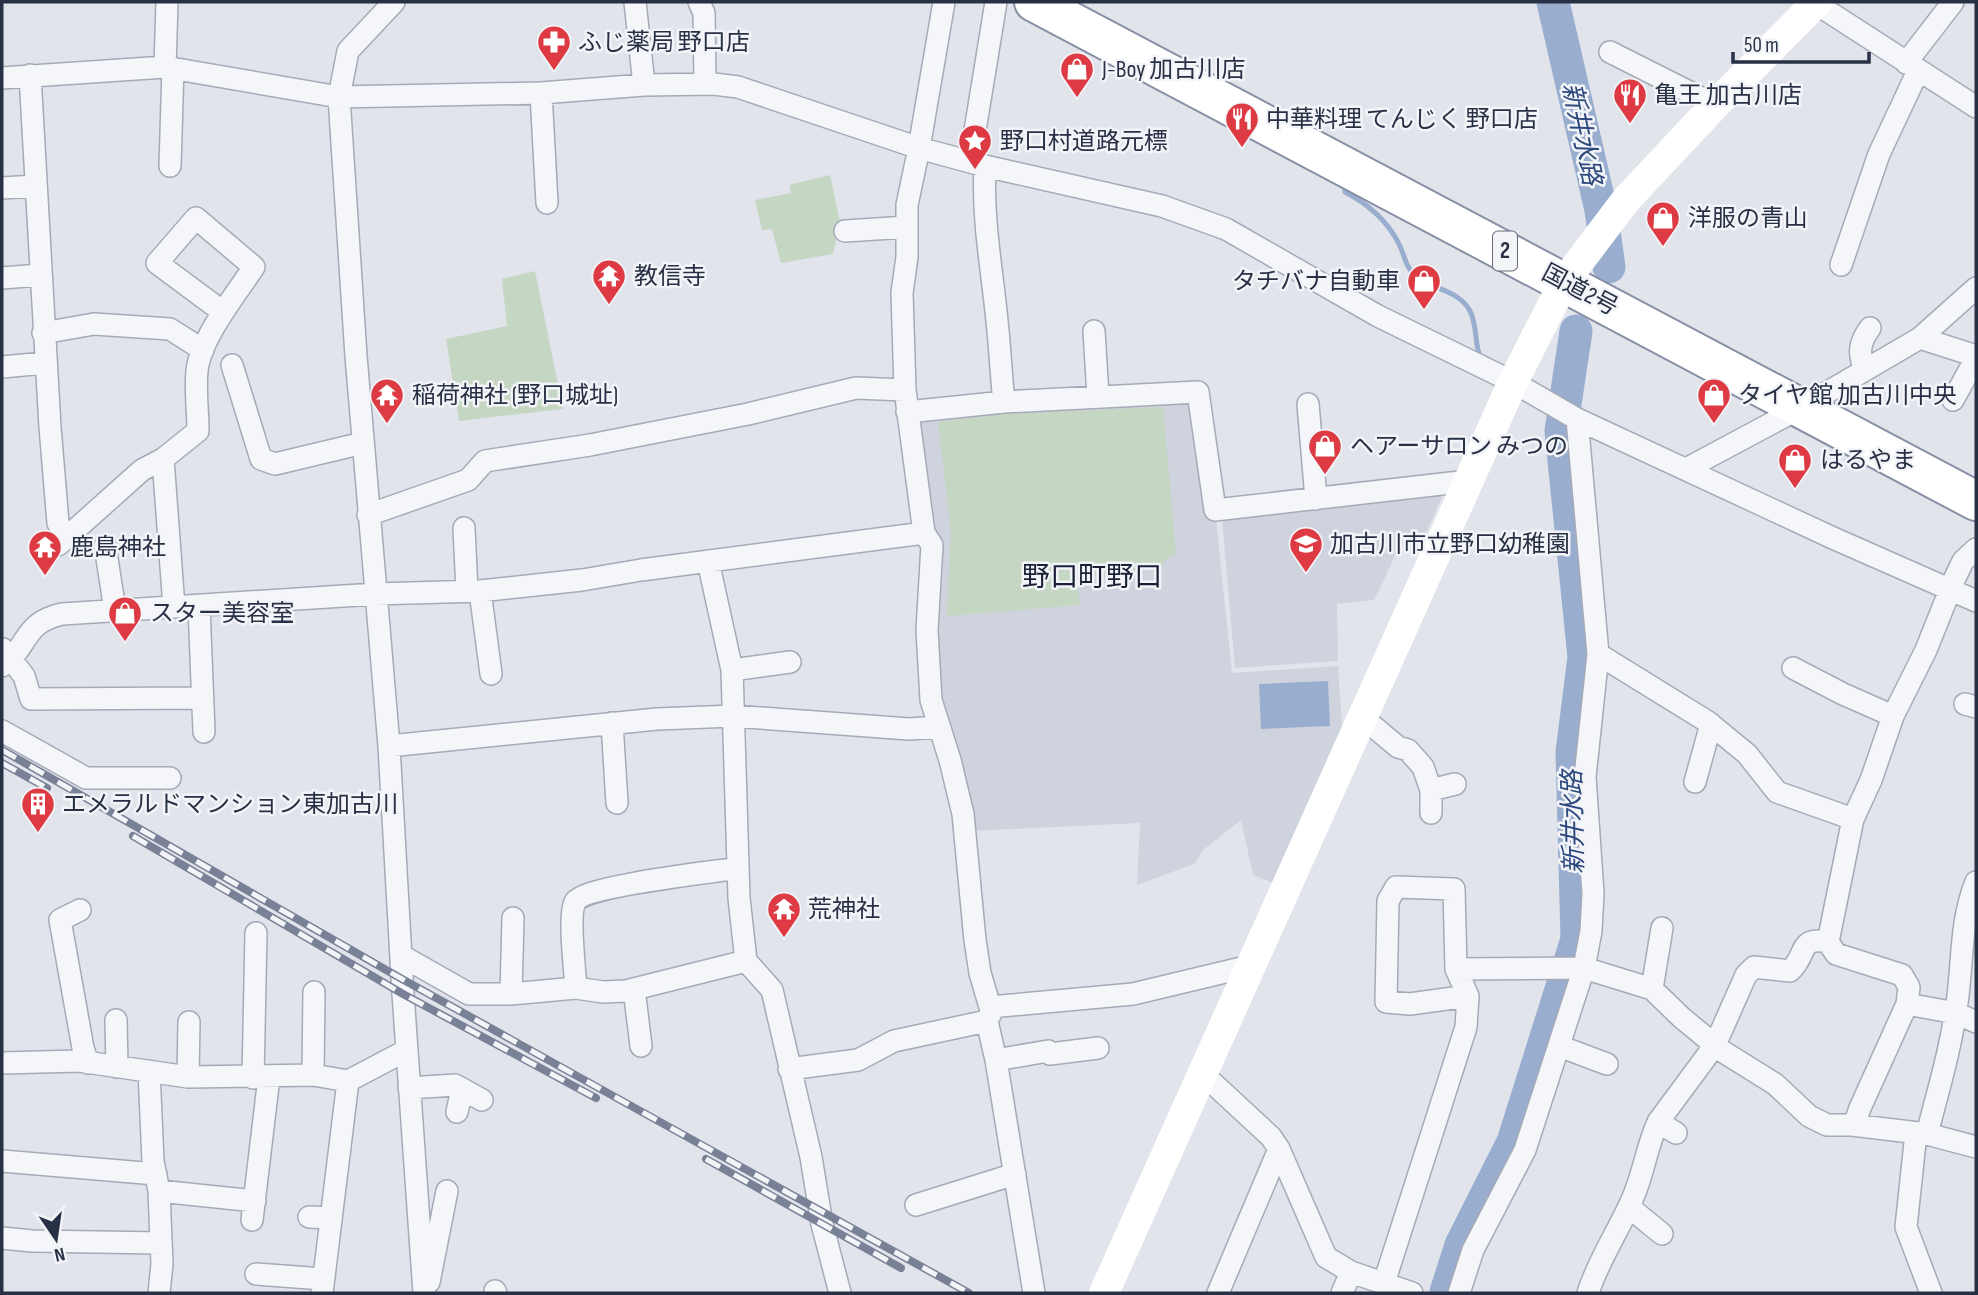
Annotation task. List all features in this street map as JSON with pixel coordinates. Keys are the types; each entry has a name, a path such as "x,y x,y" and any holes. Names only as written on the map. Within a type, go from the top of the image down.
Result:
{"highway":[{"name":"国道2号","path":"1034,2 1976,501"}],"street":[{"path":"167,2 170,166"},
{"path":"394,2 348,51 339,97 363,443 389,746 409,1088 425,1293"},
{"path":"635,2 644,85"},
{"path":"699,2 704,13 705,84"},
{"path":"944,2 907,205 907,257 902,293 905,390 924,533 932,545 927,630 931,700 963,814 975,940 1034,1293"},
{"path":"996,2 977,163 997,320 1004,402"},
{"path":"1104,1293 1513,382 1564,282 1626,200 1816,2 1976,107"},
{"path":"1841,250 1873,151 1912,67 1952,2"},
{"path":"1610,52 1715,105"},
{"path":"2,78 169,68 339,97 541,93 644,85 705,84 738,87 919,148 1162,206 1226,229 1378,316 1513,382 1577,419 1976,601"},
{"path":"30,75 43,333 61,542 142,470 163,459 198,431 197,370 203,349 223,312 254,267 196,218 156,263 223,312"},
{"path":"541,93 547,203"},
{"path":"2,188 36,186"},
{"path":"845,231 907,228"},
{"path":"2,278 40,275"},
{"path":"1686,469 1802,407 1920,338 1976,288"},
{"path":"43,333 94,324 170,329 203,349"},
{"path":"1865,370 1860,349 1861,341 1870,328"},
{"path":"1094,331 1098,396"},
{"path":"1920,338 1976,357 1953,400"},
{"path":"2,367 45,363"},
{"path":"232,365 261,459 275,464 363,443"},
{"path":"369,515 468,480 485,461 546,454 748,414 856,388 905,390"},
{"path":"907,412 1004,402 1198,392 1215,510 1468,481"},
{"path":"1308,404 1316,499"},
{"path":"1459,1293 1473,1250 1525,1150 1584,968 1591,931 1593,893 1585,777 1598,654 1577,419"},
{"path":"163,459 174,607"},
{"path":"464,528 491,674"},
{"path":"202,698 31,699 24,676 5,658 33,626 46,617 62,614 375,594 474,591 582,580 924,533"},
{"path":"105,546 115,610"},
{"path":"1854,1125 1907,1004 1909,987 1902,975 1836,954 1828,942 1853,819 1871,780 1893,716 1926,650 1963,561 1976,549"},
{"path":"708,561 732,670 739,898 746,961 772,990 811,1157 822,1224 840,1293"},
{"path":"199,606 204,732"},
{"path":"1598,654 1711,724 1747,754 1777,792 1853,819"},
{"path":"732,670 790,662"},
{"path":"1793,668 1893,716"},
{"path":"389,746 612,723 733,716 909,729 939,727"},
{"path":"1362,717 1398,747 1408,750 1423,767 1431,790 1431,813"},
{"path":"612,723 617,803"},
{"path":"1695,782 1711,724"},
{"path":"2,731 86,778 170,778"},
{"path":"1431,790 1455,784"},
{"path":"576,988 572,917 574,903 580,896 604,888 738,868"},
{"path":"1931,1293 1906,1227 1922,1134 1949,1051 1956,1013 1968,902 1976,882"},
{"path":"1384,1283 1466,1027 1468,996 1456,969 1454,889 1396,887 1388,901 1386,1002 1410,1004 1468,996"},
{"path":"80,910 60,920 88,1063"},
{"path":"511,994 513,918"},
{"path":"1652,989 1662,928"},
{"path":"2,1161 157,1182 254,1211 268,1152 261,1077 247,982 256,933"},
{"path":"1588,1293 1667,1128 1715,1045 1746,975 1754,967 1790,971 1799,960 1807,942 1828,942"},
{"path":"402,956 469,994 511,994 576,988 603,992 634,989 746,961"},
{"path":"789,1069 858,1060 894,1041 988,1014 1133,994 1250,966"},
{"path":"1456,969 1584,968 1652,989 1715,1045 1775,1084 1809,1116 1826,1125 1854,1125 1922,1134 1976,1147"},
{"path":"634,989 641,1046"},
{"path":"313,1075 314,992"},
{"path":"1907,1004 1956,1013 1976,1022"},
{"path":"116,1020 117,1067"},
{"path":"188,1077 190,1022"},
{"path":"1559,1046 1607,1064"},
{"path":"996,1060 1048,1051 1050,1054 1098,1048"},
{"path":"2,1063 88,1063 188,1077 313,1075 348,1081 407,1050"},
{"path":"149,1071 162,1264 159,1293"},
{"path":"1202,1073 1271,1137 1279,1149 1326,1257 1351,1272 1412,1293"},
{"path":"256,1274 327,1288 331,1218 346,1156 348,1081"},
{"path":"409,1088 455,1085 482,1100"},
{"path":"457,1112 461,1089"},
{"path":"1218,1293 1279,1149"},
{"path":"916,1205 1015,1174"},
{"path":"425,1293 438,1246 447,1191"},
{"path":"1629,1207 1662,1234"},
{"path":"309,1217 331,1218"},
{"path":"2,1238 161,1243"},
{"path":"1342,1293 1351,1272"}],"shaded area":[{"path":"1188,398 1195,405 1211,522 1216,519 1232,673 1338,666 1342,726 1273,883 1253,875 1241,820 1203,850 1194,864 1137,885 1140,823 970,831 939,706 929,522 916,420 1001,407"},
{"name":"加古川市立野口幼稚園","path":"1444,492 1419,549 1400,546 1374,600 1337,604 1338,661 1235,668 1222,518"}],"green space":[{"path":"830,175 840,222 833,254 781,263 772,229 762,230 755,200 791,193 789,185"},
{"path":"535,271 563,409 459,421 446,339 507,326 502,279"},
{"path":"1163,407 1176,555 1167,558 1162,566 1077,575 1080,605 947,616 951,531 938,422 1004,414"}],"water":[{"path":"1328,681 1330,726 1261,729 1259,684"}],"waterway":[{"name":"新井水路","path":"1553,2 1601,210 1609,267"},
{"path":"1344,185 1345,192 1369,207 1389,227 1412,273 1423,281 1453,294 1465,304 1472,317 1481,358"},
{"name":"新井水路","path":"1446,1292 1461,1245 1513,1142 1577,939 1572,752 1584,657 1561,431 1576,331"}],"railway":[{"path":"2,750 402,979 969,1293"},
{"path":"2,763 47,788"},
{"path":"133,836 403,994 596,1098"},
{"path":"706,1159 901,1268"}],"place":[{"name":"ふじ薬局 野口店","path":"554,72"},
{"name":"J-Boy 加古川店","path":"1077,99"},
{"name":"亀王 加古川店","path":"1630,125"},
{"name":"中華料理 てんじく 野口店","path":"1242,149"},
{"name":"野口村道路元標","path":"975,171"},
{"name":"洋服の青山","path":"1663,248"},
{"name":"教信寺","path":"609,306"},
{"name":"タチバナ自動車","path":"1424,311"},
{"name":"稲荷神社 (野口城址)","path":"387,425"},
{"name":"タイヤ館 加古川中央","path":"1714,425"},
{"name":"ヘアーサロン みつの","path":"1325,476"},
{"name":"はるやま","path":"1795,490"},
{"name":"加古川市立野口幼稚園","path":"1306,574"},
{"name":"鹿島神社","path":"45,577"},
{"name":"スター美容室","path":"125,643"},
{"name":"エメラルドマンション東加古川","path":"38,834"},
{"name":"荒神社","path":"784,939"}],"district":[{"name":"野口町野口","path":"1092,577"}]}
